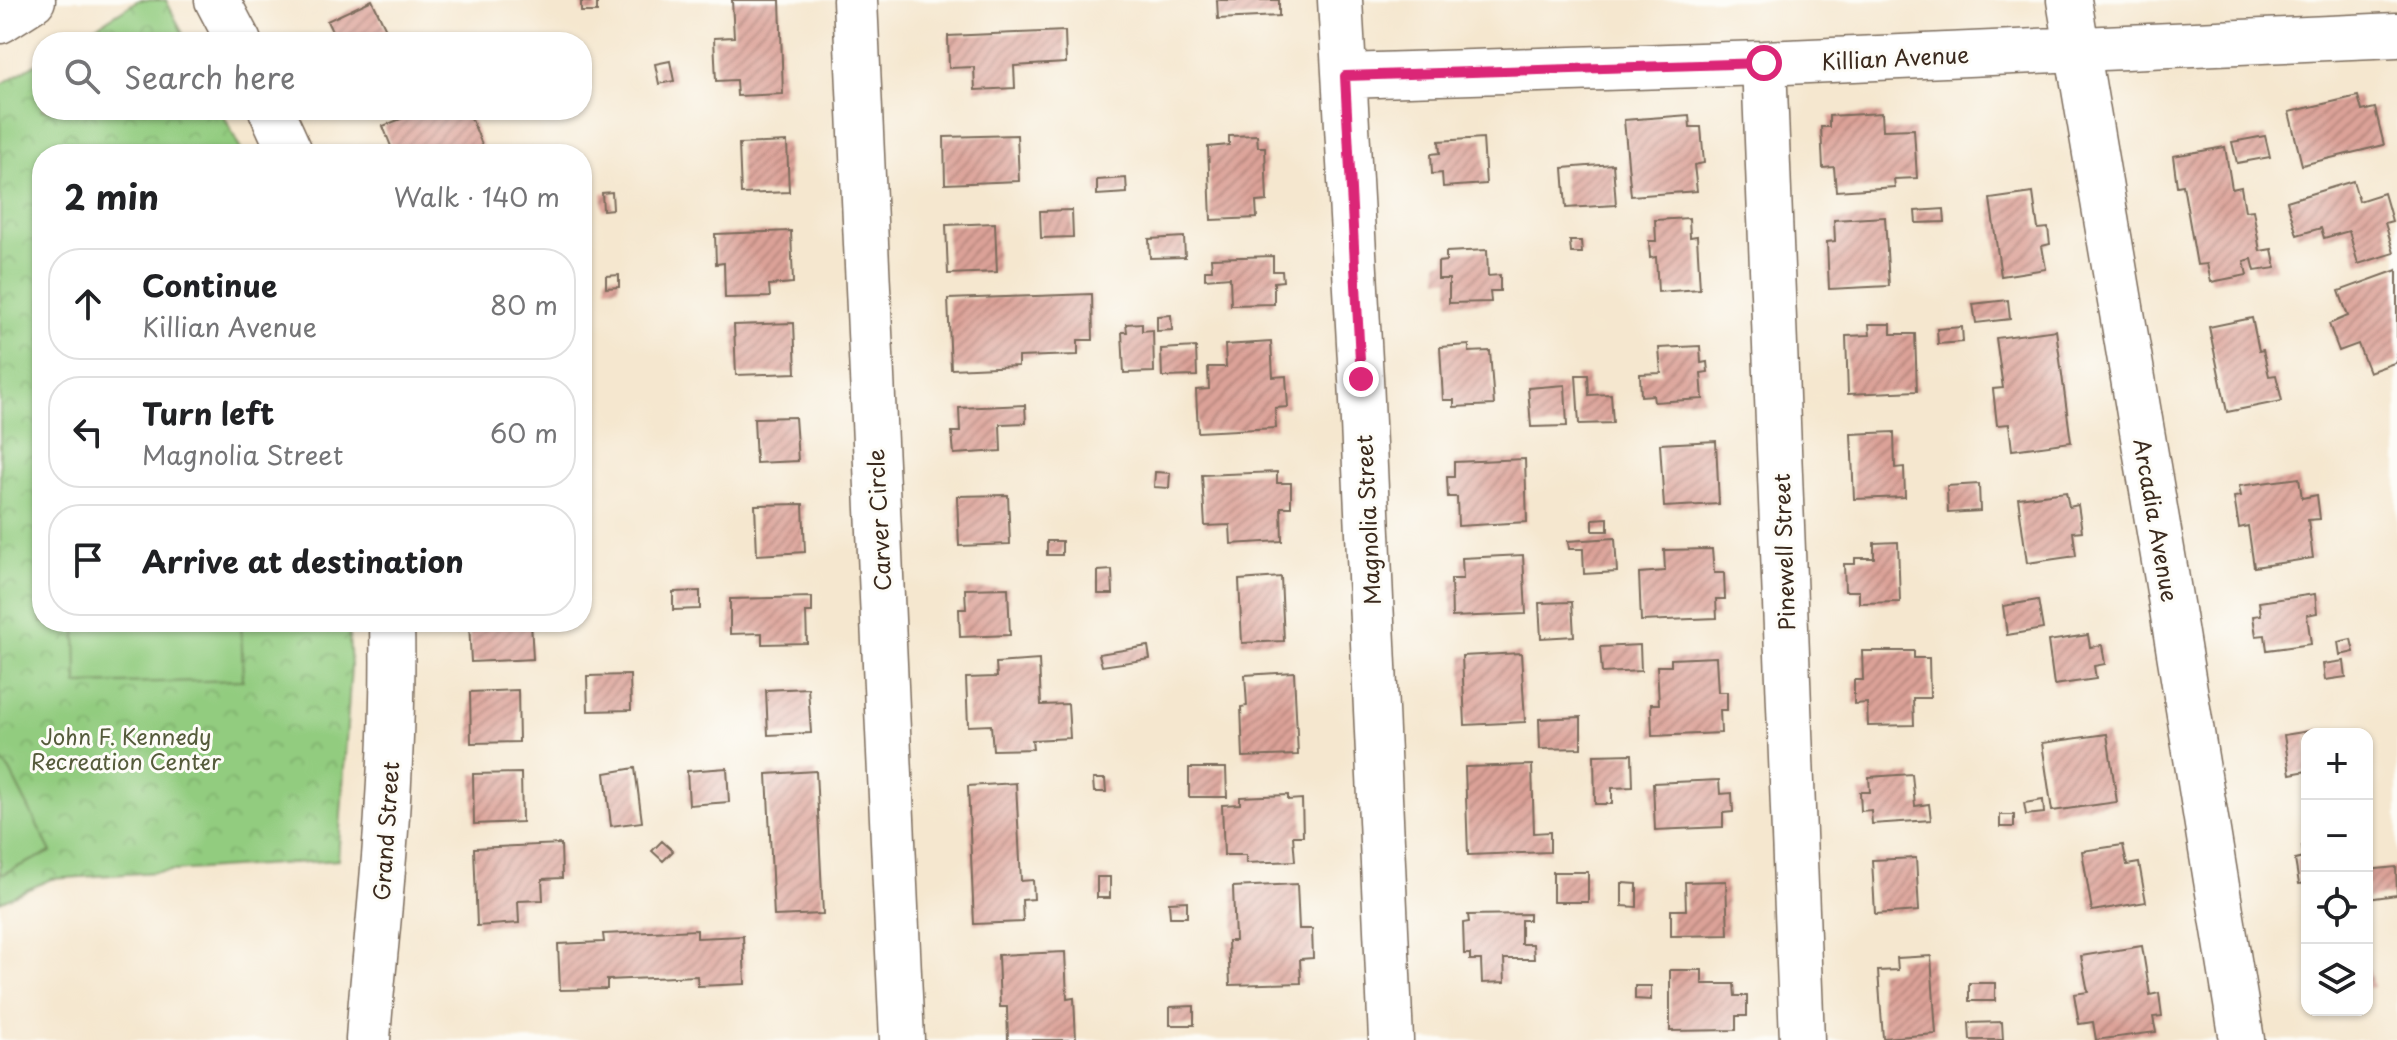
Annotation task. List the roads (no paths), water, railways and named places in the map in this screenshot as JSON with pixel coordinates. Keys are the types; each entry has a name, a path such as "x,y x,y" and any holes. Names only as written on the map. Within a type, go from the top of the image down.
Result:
{"street":[{"path":"0,21 33,0"},
{"path":"217,0 234,32"},
{"name":"Carver Circle","path":"855,0 902,1040"},
{"name":"Magnolia Street","path":"1340,0 1391,1040"},
{"name":"Arcadia Avenue","path":"2069,0 2242,1040"},
{"name":"Killian Avenue","path":"1345,76 1764,63 2397,35"},
{"name":"Pinewell Street","path":"1764,63 1802,1040"},
{"path":"276,120 286,144"},
{"name":"Grand Street","path":"368,1040 393,716 392,632"}],"park label":[{"name":"John F. Kennedy Recreation Center","path":"126,748"}]}
